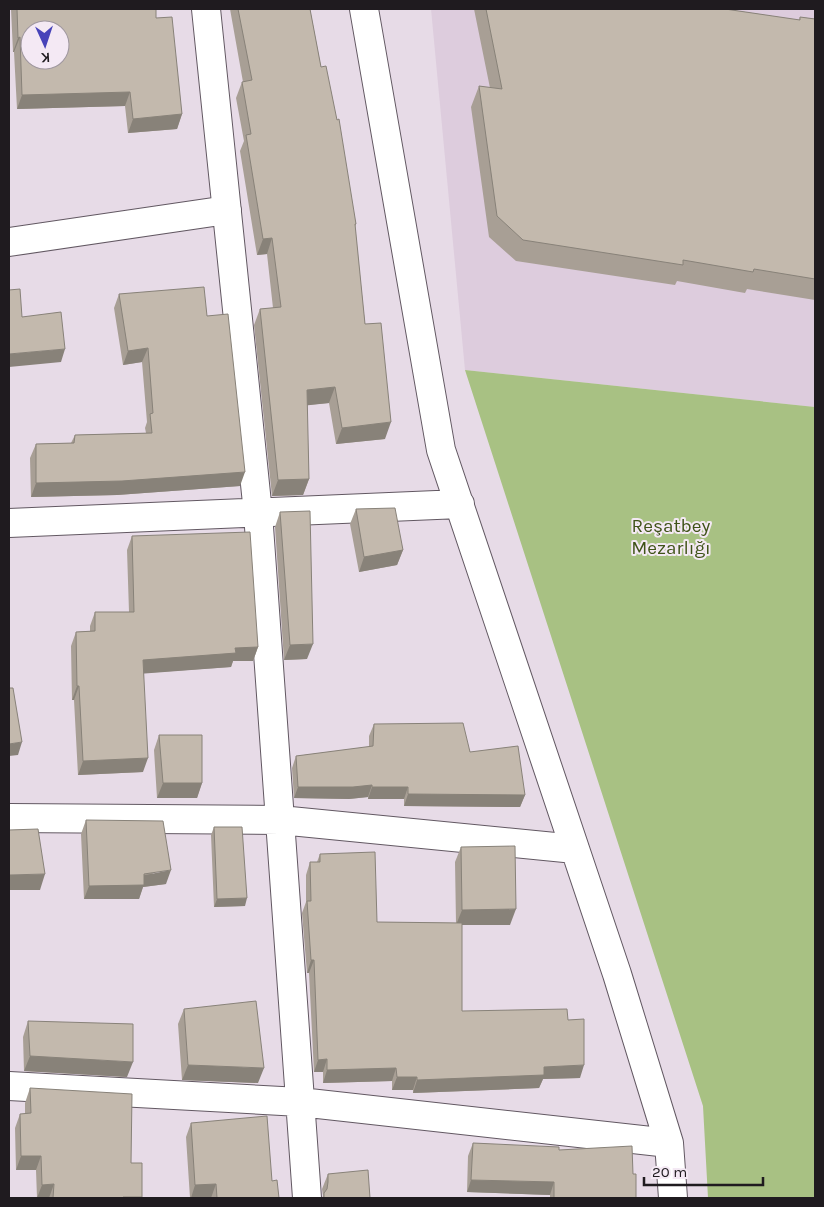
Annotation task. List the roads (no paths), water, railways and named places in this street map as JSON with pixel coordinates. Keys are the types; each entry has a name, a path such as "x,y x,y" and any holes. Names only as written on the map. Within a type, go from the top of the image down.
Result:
{"street":[{"path":"206,9 258,513 307,1198"},
{"path":"364,9 441,450 617,974 669,1143 673,1198"},
{"path":"9,242 227,210"},
{"path":"9,523 460,504"},
{"path":"9,818 280,820 575,849"},
{"path":"9,1086 300,1102 669,1143"}],"park label":[{"name":"Reşatbey Mezarlığı","path":"671,537"}]}
